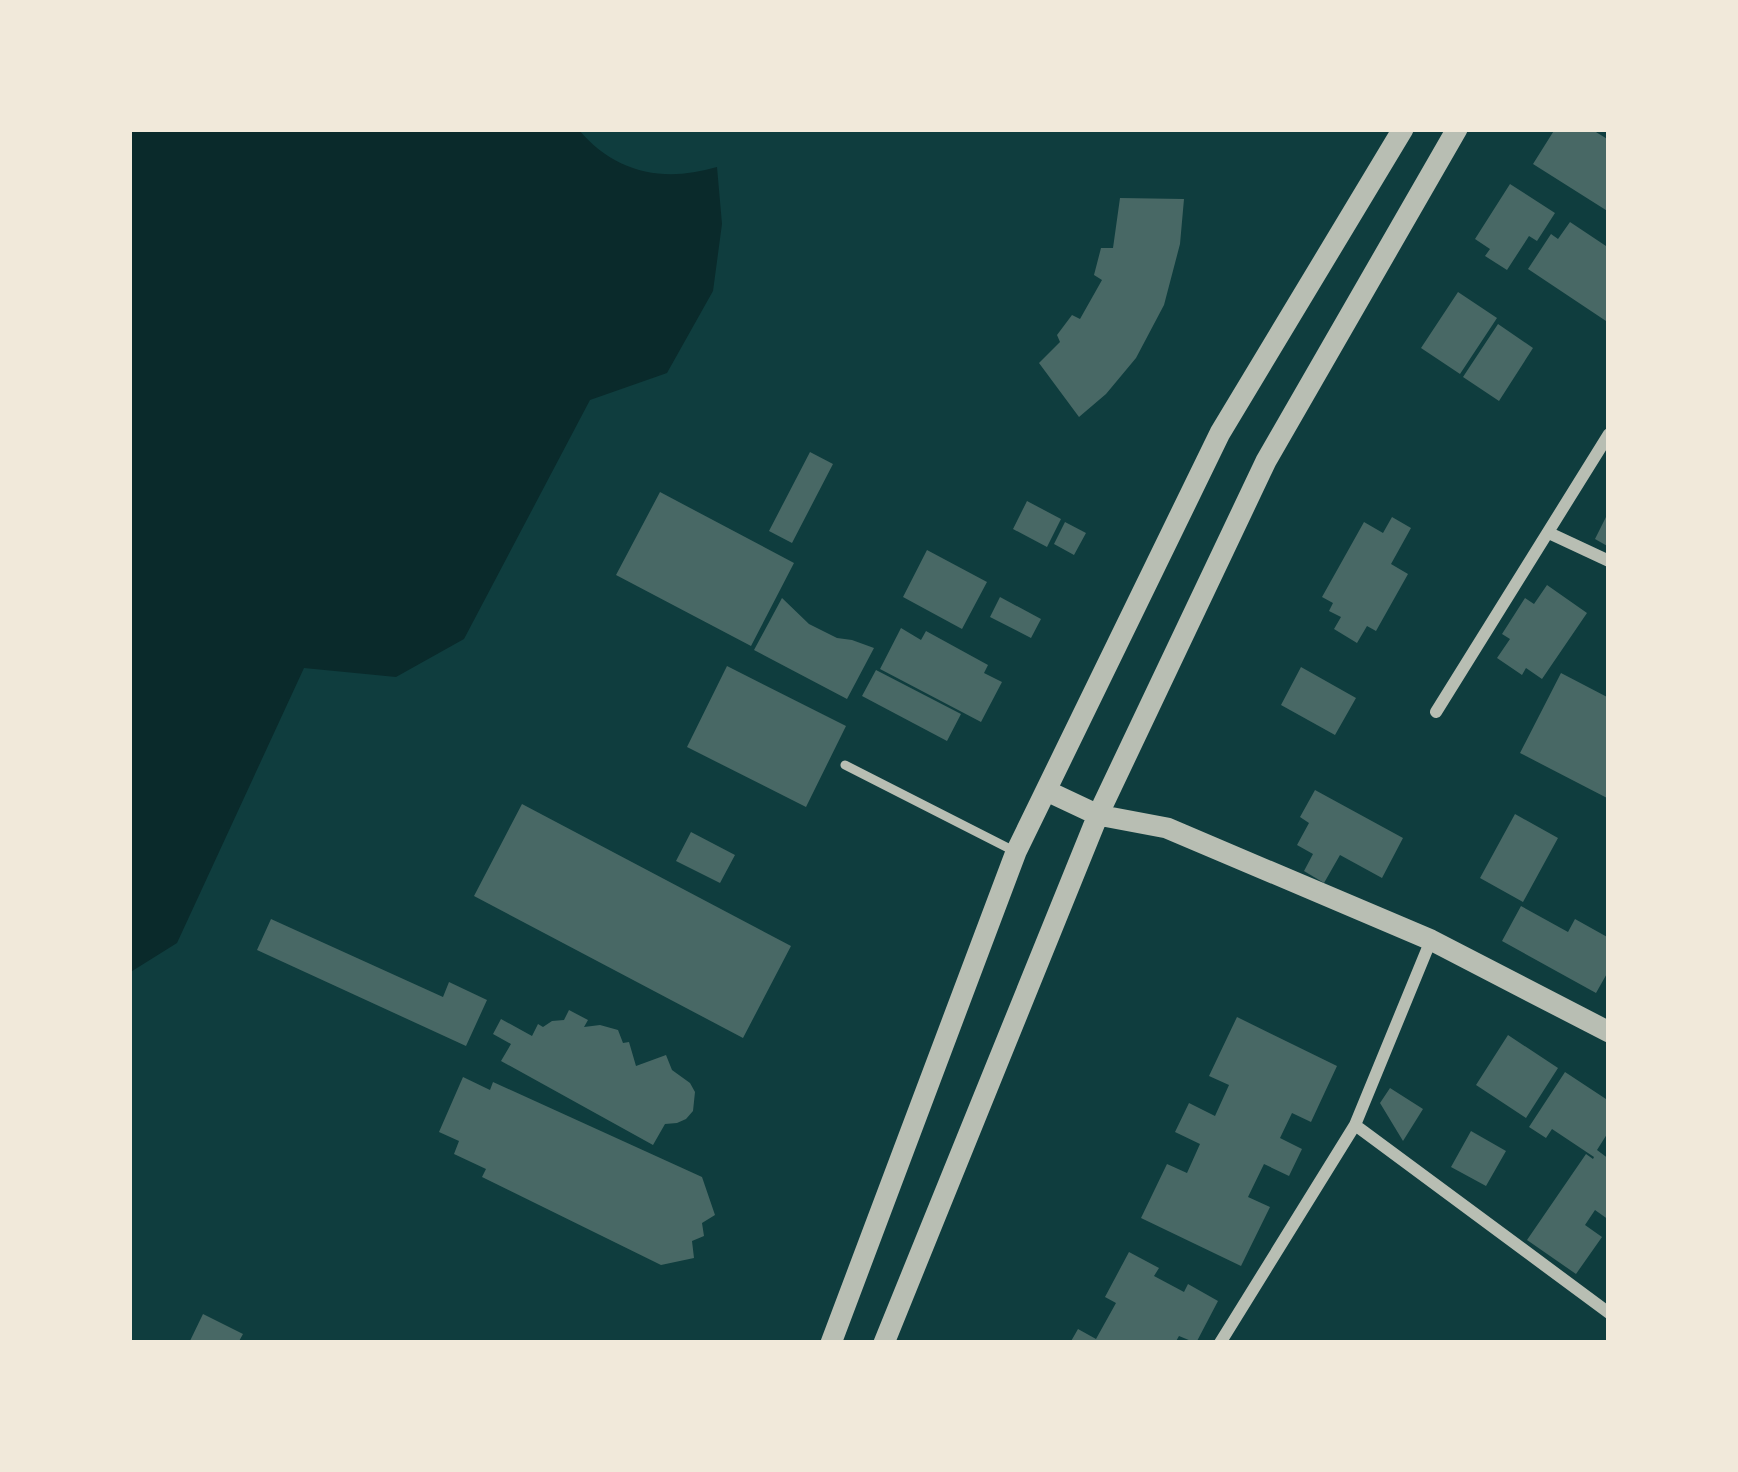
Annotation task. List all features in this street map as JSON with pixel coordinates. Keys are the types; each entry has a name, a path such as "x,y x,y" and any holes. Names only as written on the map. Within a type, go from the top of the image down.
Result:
{"street":[{"path":"831,1343 1016,853 1220,433 1402,129"},
{"path":"884,1343 1097,815 1267,461 1457,129"},
{"path":"1436,712 1609,434"},
{"path":"1549,533 1609,561"},
{"path":"1047,791 1097,815 1167,828 1431,940 1609,1032"},
{"path":"1220,1343 1355,1125 1431,940"},
{"path":"1355,1125 1609,1313"}],"lane":[{"path":"845,765 1016,853"}],"water":[{"path":"129,129 578,129 608,156 641,170 678,174 717,167 722,224 713,291 667,373 590,400 464,639 396,677 304,668 177,943 129,973"}],"building":[{"path":"1555,129 1591,129 1609,140 1609,212 1533,164"},
{"path":"1510,184 1555,213 1537,241 1529,236 1507,270 1485,256 1490,249 1475,239"},
{"path":"1120,198 1184,199 1180,244 1164,305 1136,358 1079,417 1039,363 1060,342 1057,335 1072,315 1080,319 1102,280 1094,275 1101,248 1113,248"},
{"path":"1570,222 1609,248 1609,323 1528,269 1551,234 1558,239"},
{"path":"1458,292 1497,318 1460,374 1421,348"},
{"path":"1498,324 1533,348 1499,401 1463,377"},
{"path":"810,452 833,464 792,543 769,531"},
{"path":"660,492 794,563 751,646 616,575"},
{"path":"1027,501 1061,519 1047,547 1013,529"},
{"path":"1609,511 1609,547 1595,539"},
{"path":"1392,517 1411,528 1391,564 1408,574 1376,631 1367,626 1357,643 1334,629 1341,617 1329,611 1333,603 1322,597 1364,522 1383,533"},
{"path":"1065,522 1086,533 1074,555 1054,544"},
{"path":"927,550 987,582 962,629 903,597"},
{"path":"1547,585 1587,613 1542,679 1526,668 1522,675 1497,658 1510,639 1502,634 1525,598 1534,604"},
{"path":"1000,597 1041,619 1031,638 990,617"},
{"path":"782,598 809,624 874,648 847,699 754,650"},
{"path":"901,628 921,640 926,631 988,665 984,673 1002,682 981,722 880,669"},
{"path":"727,666 846,726 806,807 687,747"},
{"path":"1301,667 1356,698 1335,735 1281,705"},
{"path":"876,670 961,714 947,741 862,696"},
{"path":"1561,673 1609,698 1609,799 1520,753"},
{"path":"1315,790 1403,838 1382,878 1340,855 1324,883 1304,871 1313,854 1297,845 1309,823 1300,817"},
{"path":"522,804 791,946 743,1038 474,896"},
{"path":"1515,814 1558,838 1523,902 1480,878"},
{"path":"691,832 735,855 720,883 676,861"},
{"path":"1521,906 1568,932 1575,919 1609,938 1609,970 1596,993 1502,941"},
{"path":"271,919 443,997 449,982 487,1000 466,1046 257,950"},
{"path":"569,1010 588,1020 584,1027 618,1030 623,1043 629,1042 636,1066 666,1055 672,1070 695,1092 693,1111 686,1119 665,1124 653,1145 501,1061 511,1044 493,1034 501,1019 532,1036 538,1024 543,1027 564,1020"},
{"path":"1237,1017 1337,1066 1311,1122 1292,1113 1280,1138 1302,1149 1289,1176 1264,1164 1248,1197 1270,1207 1241,1266 1141,1218 1167,1164 1187,1173 1200,1144 1175,1132 1189,1103 1215,1116 1229,1085 1209,1076"},
{"path":"1508,1035 1558,1068 1526,1118 1476,1085"},
{"path":"1565,1072 1609,1101 1609,1131 1597,1150 1609,1159 1609,1220 1595,1210 1585,1225 1602,1237 1576,1274 1527,1240 1586,1154 1594,1157 1552,1129 1546,1138 1529,1127"},
{"path":"463,1077 490,1090 493,1082 702,1177 715,1215 702,1223 704,1236 692,1241 694,1258 661,1265 482,1177 486,1169 454,1154 459,1141 439,1132"},
{"path":"1390,1088 1423,1109 1403,1141 1380,1103"},
{"path":"1471,1131 1506,1151 1486,1186 1451,1167"},
{"path":"1129,1252 1159,1268 1154,1276 1184,1292 1188,1284 1218,1301 1196,1343 1179,1336 1175,1343 1070,1343 1078,1329 1096,1339 1116,1303 1105,1297"},
{"path":"203,1314 243,1334 238,1343 189,1343"}]}
